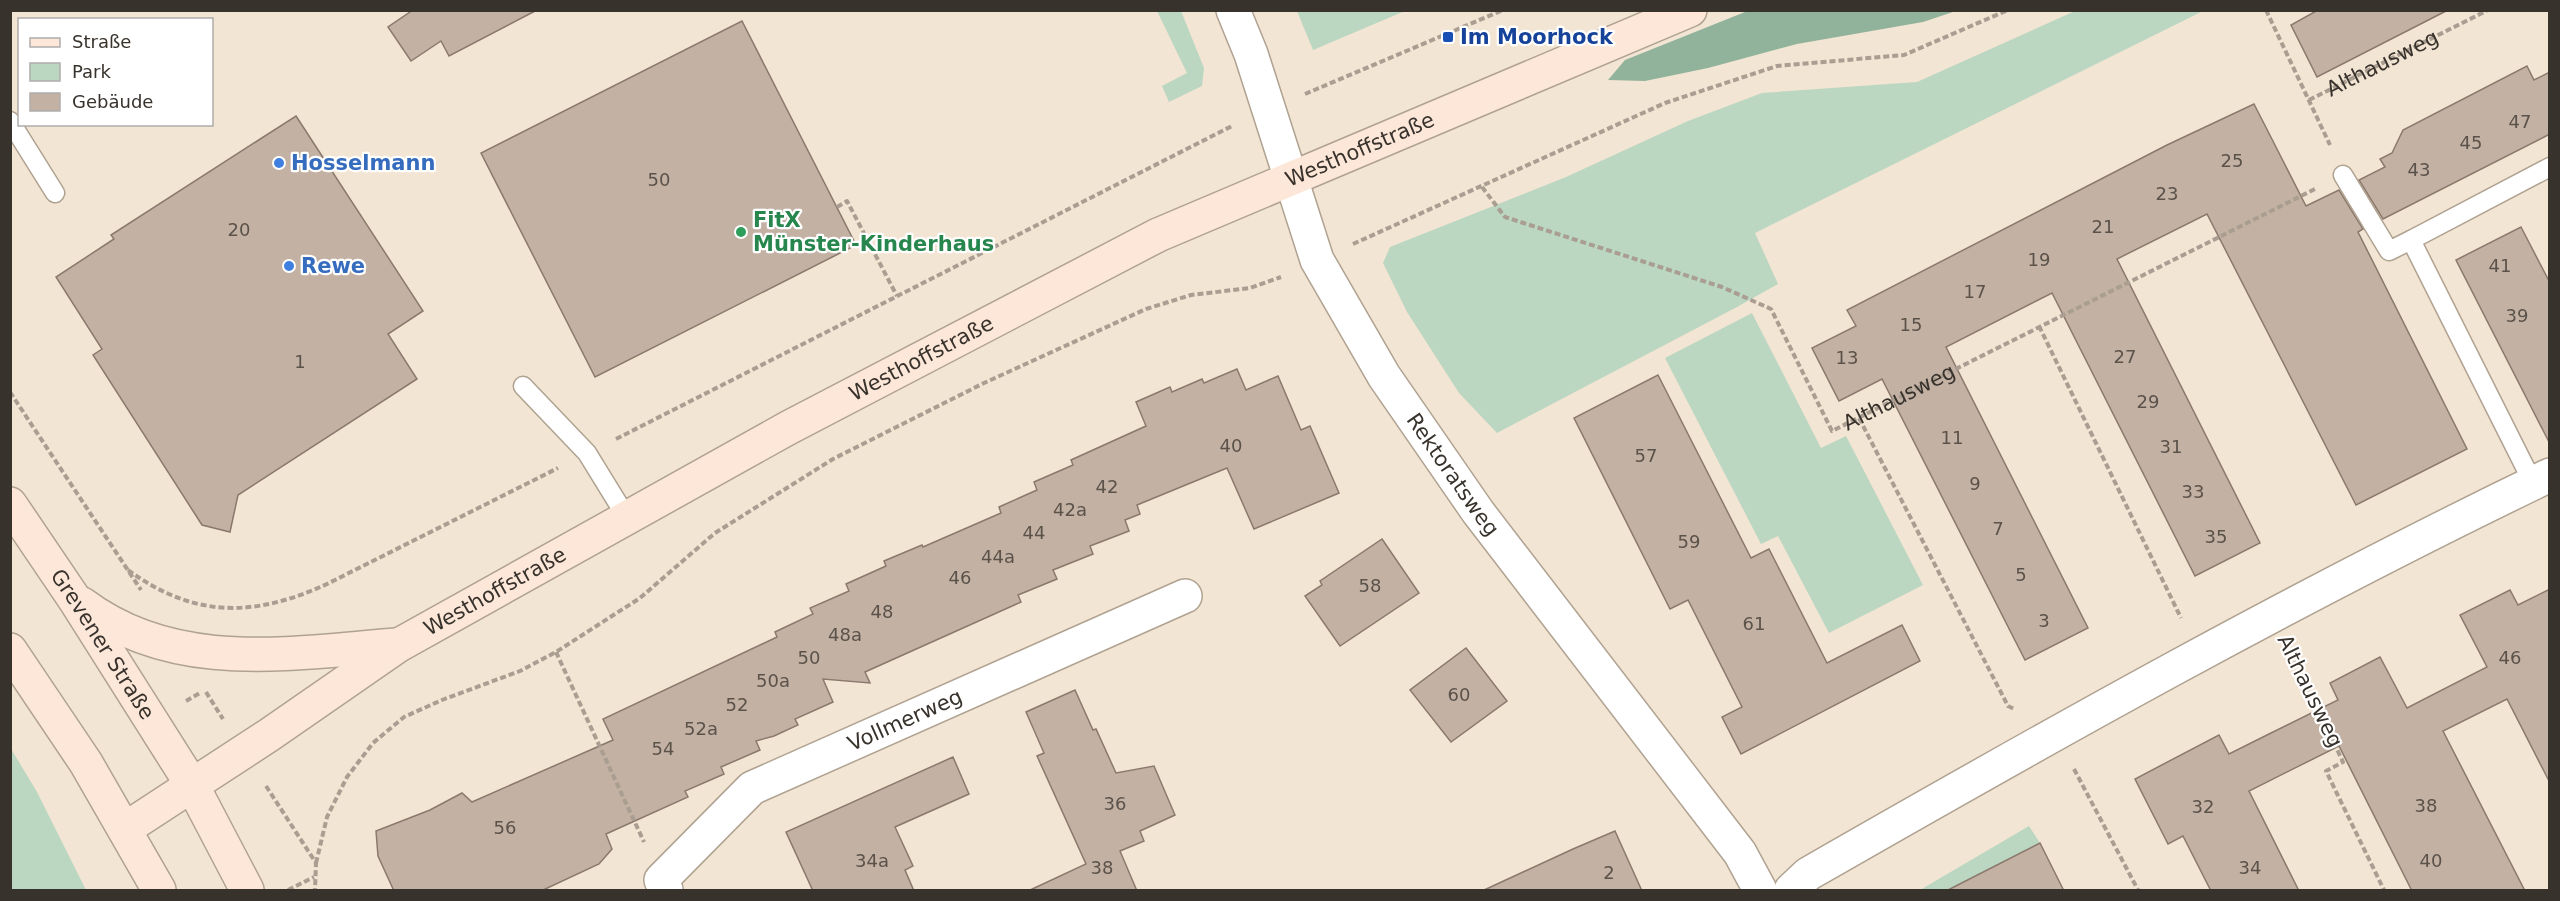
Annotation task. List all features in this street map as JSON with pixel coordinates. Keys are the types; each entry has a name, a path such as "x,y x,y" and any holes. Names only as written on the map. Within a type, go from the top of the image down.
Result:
{"street":[{"name":"Rektoratsweg","path":"1233,10 1251,54 1289,179 1317,260 1384,375 1478,512 1740,853 1760,891"},
{"name":"Westhoffstraße","path":"192,785 399,645 788,428 1129,250 1289,179 1690,10"},
{"name":"Althausweg","path":"1791,891 1808,874 2055,732 2272,614 2541,479"},
{"name":"Grevener Straße","path":"10,504 75,600 192,785 247,891"},
{"name":"Vollmerweg","path":"664,885 752,788 1185,596"},
{"path":"75,600 97,616 152,640 194,651 226,655 399,645"},
{"path":"10,650 86,763 159,891"},
{"path":"125,829 192,785"}],"lane":[{"path":"13,129 55,193"},
{"path":"2343,176 2389,251 2550,167"},
{"name":"Althausweg","path":"2411,240 2541,479"},
{"path":"523,386 587,453 627,518"}],"path":[{"path":"10,392 128,570 152,586 176,597 203,605 231,609 262,607 304,595 1212,135 1503,10"},
{"path":"316,863 327,817 336,795 359,759 389,728 404,717 520,671 556,652 640,598 715,533 833,459 984,383 1146,309 1191,295 1250,288 1276,279 1665,104 1777,66 1904,55 2008,10"},
{"name":"Althausweg","path":"1482,186 1505,217 1722,287 1771,309 1832,431 2343,176 2266,10"},
{"name":"Althausweg","path":"2309,100 2488,10"},
{"path":"837,207 847,201 897,296"},
{"path":"2039,326 2199,654"},
{"path":"1860,418 2008,705 2055,732 2138,891"},
{"name":"Althausweg","path":"2272,614 2343,762 2326,771 2384,891"},
{"path":"556,652 664,885"},
{"path":"288,891 314,877"}],"green space":[{"path":"1750,10 1956,11 1923,22 1797,44 1708,68 1645,81 1608,80 1625,60"},
{"path":"1157,11 1181,11 1204,68 1202,86 1169,102 1162,86 1187,73"},
{"path":"1297,11 1405,11 1313,50"},
{"path":"2075,11 2203,11 1755,233 1778,284 1497,433 1459,393 1407,312 1383,263 1390,247 1566,177 1688,121 1762,93 1917,82"},
{"path":"1752,313 1821,448 1846,436 1923,585 1829,633 1778,536 1761,544 1665,358"},
{"path":"10,747 37,792 86,890 11,890"},
{"path":"2029,826 2040,843 1950,890 1920,890"}],"building":[{"path":"413,10 537,10 449,56 441,41 411,61 388,27"},
{"path":"2318,10 2448,10 2317,77 2291,25"},
{"path":"742,21 856,245 595,377 481,153"},
{"path":"2527,66 2534,80 2550,72 2550,134 2383,219 2359,180 2385,167 2380,159 2392,153 2403,130"},
{"path":"2254,104 2306,206 2339,190 2363,229 2358,232 2467,449 2356,505 2207,214 2117,259 2260,543 2195,576 2052,293 1946,347 2088,628 2025,660 1882,379 1839,401 1812,348 1856,326 1847,310 2167,145"},
{"path":"296,116 423,311 388,334 417,379 238,495 230,532 202,525 93,355 102,349 56,277 114,239 111,235"},
{"path":"2521,227 2550,283 2550,444 2456,260"},
{"path":"1237,369 1246,390 1278,376 1301,430 1310,426 1339,493 1254,529 1227,468 1137,505 1140,514 1125,520 1129,531 1090,546 1093,554 1053,570 1057,579 1018,595 1021,602 865,672 870,683 823,679 833,702 795,719 798,725 756,741 760,750 721,767 724,774 685,791 688,797 606,834 612,849 599,864 541,891 394,891 378,856 376,831 430,810 462,793 472,802 613,740 603,719 777,637 775,632 813,614 810,608 849,591 846,584 886,566 884,561 922,545 923,547 1001,513 999,507 1037,490 1034,482 1073,465 1071,460 1146,426 1136,402 1170,387 1172,392 1202,379 1204,383"},
{"path":"1658,375 1751,558 1769,549 1827,663 1902,625 1920,661 1741,754 1722,717 1742,707 1688,600 1670,609 1574,418"},
{"path":"1382,539 1419,593 1340,646 1305,596 1322,585 1320,581"},
{"path":"2550,589 2550,783 2507,699 2443,731 2525,891 2412,891 2339,746 2249,791 2299,891 2211,891 2183,836 2168,844 2135,779 2219,735 2229,754 2338,700 2330,683 2380,657 2407,708 2487,667 2460,615 2510,590 2518,605"},
{"path":"1466,648 1507,701 1451,742 1410,690"},
{"path":"1075,690 1116,773 1154,766 1175,815 1140,831 1144,841 1120,851 1137,891 1028,891 1086,864 1037,756 1044,753 1026,712"},
{"path":"953,757 969,794 895,827 913,866 905,870 914,891 813,891 786,832"},
{"path":"1615,831 1642,891 1482,891 1573,849"},
{"path":"2040,843 2064,891 1946,891"}],"place":[{"name":"Im Moorhock","path":"1448,37"},
{"name":"Hosselmann","path":"279,163"},
{"name":"FitX Münster-Kinderhaus","path":"741,232"},
{"name":"Rewe","path":"289,266"}]}
